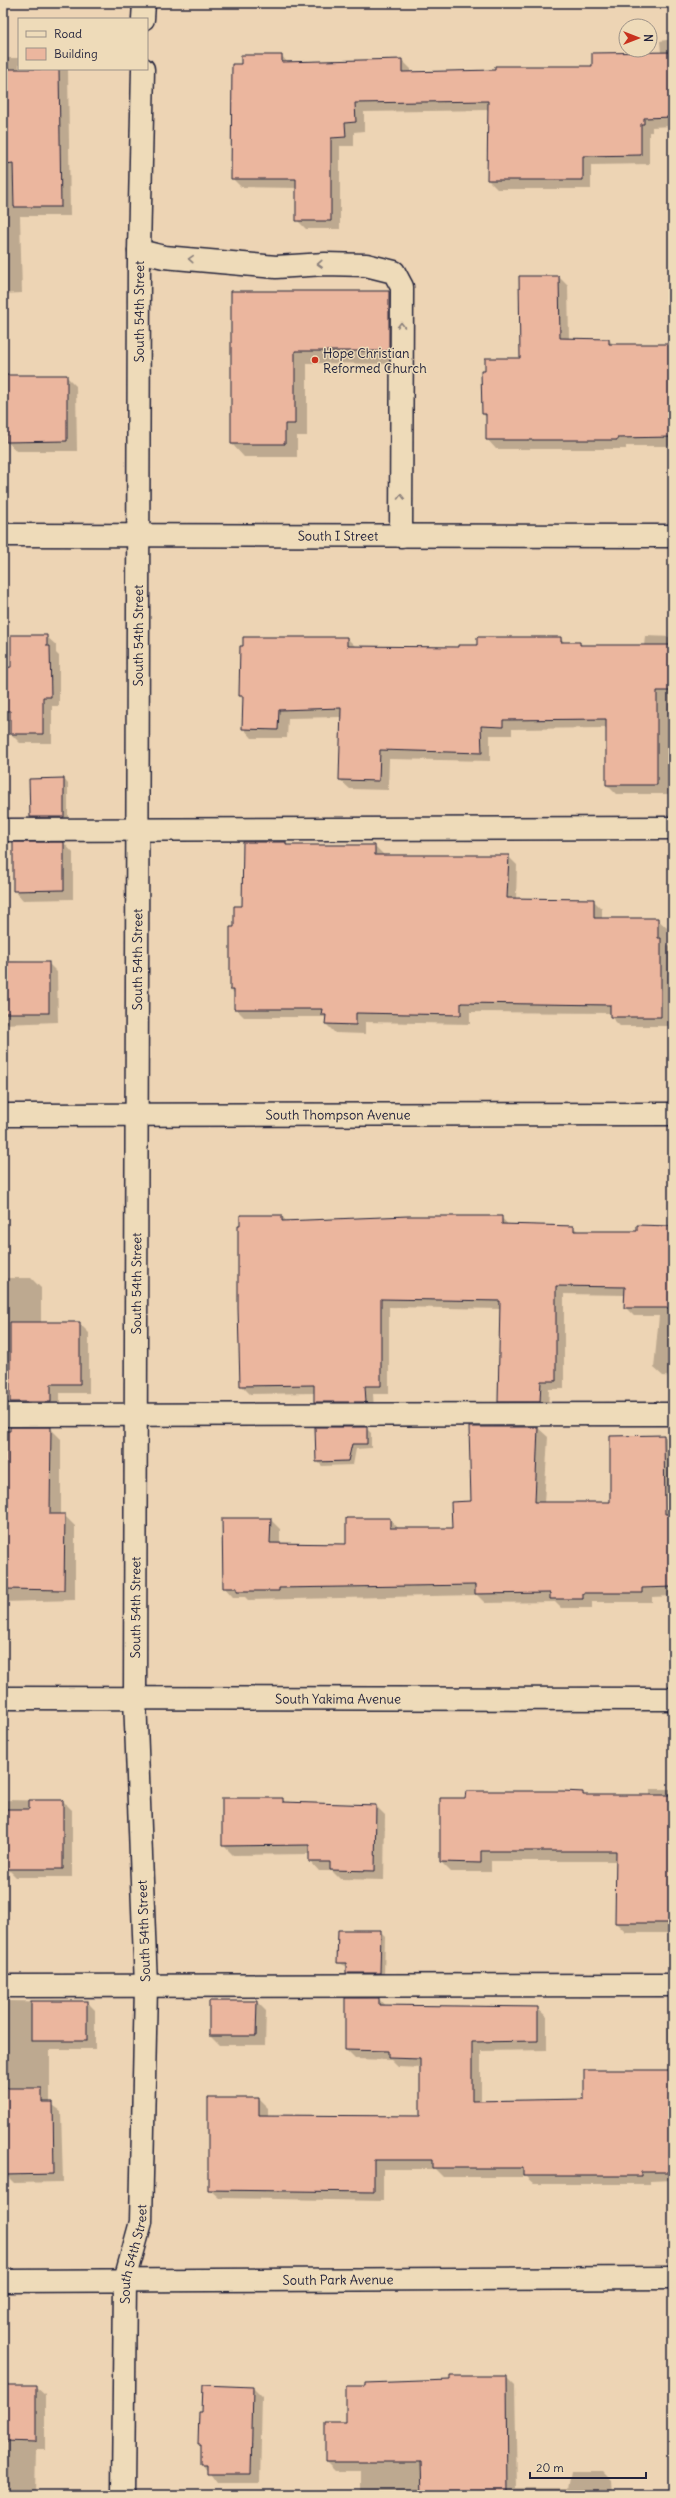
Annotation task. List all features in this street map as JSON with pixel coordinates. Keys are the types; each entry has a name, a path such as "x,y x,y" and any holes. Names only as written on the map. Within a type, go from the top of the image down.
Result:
{"street":[{"path":"144,3 144,18"},
{"name":"South 54th Street","path":"123,2495 125,2280 141,2222 146,1986 136,1698 139,251 143,70"},
{"path":"139,251 164,257 276,267 325,264 366,265 394,272 402,287 401,536"},
{"name":"South I Street","path":"3,535 673,536"},
{"path":"3,830 137,828 673,828"},
{"name":"South Thompson Avenue","path":"3,1115 673,1114"},
{"path":"3,1415 673,1414"},
{"name":"South Yakima Avenue","path":"3,1698 673,1698"},
{"path":"3,1986 673,1985"},
{"name":"South Park Avenue","path":"3,2281 673,2278"}],"building":[{"path":"658,52 673,52 673,117 644,118 644,124 641,124 641,155 583,156 583,180 487,180 488,101 355,103 356,122 345,123 346,137 331,138 331,221 296,221 296,179 231,179 232,64 241,64 241,55 282,55 282,62 402,59 402,72 495,70 495,66 592,66 592,53 618,53 618,58 658,58"},
{"path":"5,69 59,70 61,207 14,207 13,163 6,164"},
{"path":"519,276 559,276 560,338 609,339 609,344 673,344 673,437 617,438 617,440 486,440 486,414 482,414 481,371 485,371 485,358 520,358"},
{"path":"231,291 389,291 389,351 295,351 295,424 285,424 285,444 231,444"},
{"path":"6,375 67,375 67,441 6,442"},
{"path":"11,635 47,635 47,646 50,646 51,697 43,697 43,734 10,734 10,711 3,711 3,668 11,667"},
{"path":"243,637 347,637 347,646 458,647 458,645 477,645 477,637 561,637 561,642 580,642 580,645 673,645 673,691 657,691 657,785 606,785 606,719 503,720 503,727 481,726 482,753 380,750 379,781 339,780 341,708 279,710 278,730 242,729 243,696 239,696 240,646 243,646"},
{"path":"64,778 64,817 30,817 29,779"},
{"path":"13,842 64,842 64,890 13,891"},
{"path":"243,842 286,842 286,845 375,845 375,855 509,855 507,898 594,899 594,918 658,918 658,938 661,938 661,1017 610,1017 610,1005 461,1003 461,1015 356,1013 356,1025 325,1024 326,1015 321,1015 322,1009 234,1009 234,990 230,990 230,927 234,927 234,906 242,906"},
{"path":"3,962 49,962 49,1013 3,1013"},
{"path":"240,1215 282,1215 282,1221 408,1216 502,1216 502,1224 574,1226 574,1231 637,1231 637,1225 671,1226 673,1308 624,1308 625,1287 556,1286 556,1381 541,1381 540,1402 498,1402 500,1301 381,1299 381,1386 365,1386 366,1402 314,1402 314,1385 240,1386 238,1225 240,1225"},
{"path":"10,1322 80,1322 80,1384 51,1384 51,1402 10,1402"},
{"path":"10,1427 51,1427 50,1514 65,1514 64,1590 5,1589 6,1431 10,1431"},
{"path":"315,1427 367,1427 367,1444 352,1444 348,1461 316,1462"},
{"path":"469,1427 538,1427 535,1502 610,1502 610,1436 664,1435 665,1514 673,1514 673,1587 642,1588 642,1593 583,1593 583,1599 550,1599 550,1593 475,1594 475,1585 279,1588 279,1591 237,1591 237,1588 223,1588 222,1518 271,1518 270,1543 346,1544 346,1518 390,1518 390,1528 452,1528 451,1502 471,1501"},
{"path":"466,1791 563,1791 583,1792 583,1795 673,1795 673,1923 615,1923 616,1851 481,1851 481,1863 440,1862 440,1798 465,1798"},
{"path":"222,1798 283,1798 283,1802 376,1805 375,1871 330,1870 330,1862 309,1862 309,1845 222,1846"},
{"path":"29,1800 63,1800 63,1869 6,1869 6,1809 29,1809"},
{"path":"338,1930 381,1930 380,1973 346,1973 346,1963 337,1963"},
{"path":"345,1998 379,1998 379,2005 538,2007 538,2041 472,2042 472,2101 584,2099 584,2070 673,2070 673,2172 641,2172 641,2176 523,2176 523,2168 432,2168 432,2160 374,2160 374,2192 208,2190 208,2098 259,2098 259,2115 420,2116 420,2059 388,2058 388,2051 345,2050"},
{"path":"31,2001 87,2001 87,2041 31,2041"},
{"path":"209,2001 257,2001 256,2036 209,2036"},
{"path":"4,2088 42,2088 42,2102 53,2102 54,2174 5,2175"},
{"path":"450,2376 507,2376 508,2495 422,2495 421,2462 325,2462 325,2423 346,2423 346,2386 365,2386 365,2383 450,2380"},
{"path":"3,2385 36,2385 36,2442 3,2441"},
{"path":"203,2385 253,2387 251,2474 207,2474 207,2464 201,2464 201,2444 198,2444 199,2412 202,2412"}],"place":[{"name":"Hope Christian Reformed Church","path":"315,360"}]}
